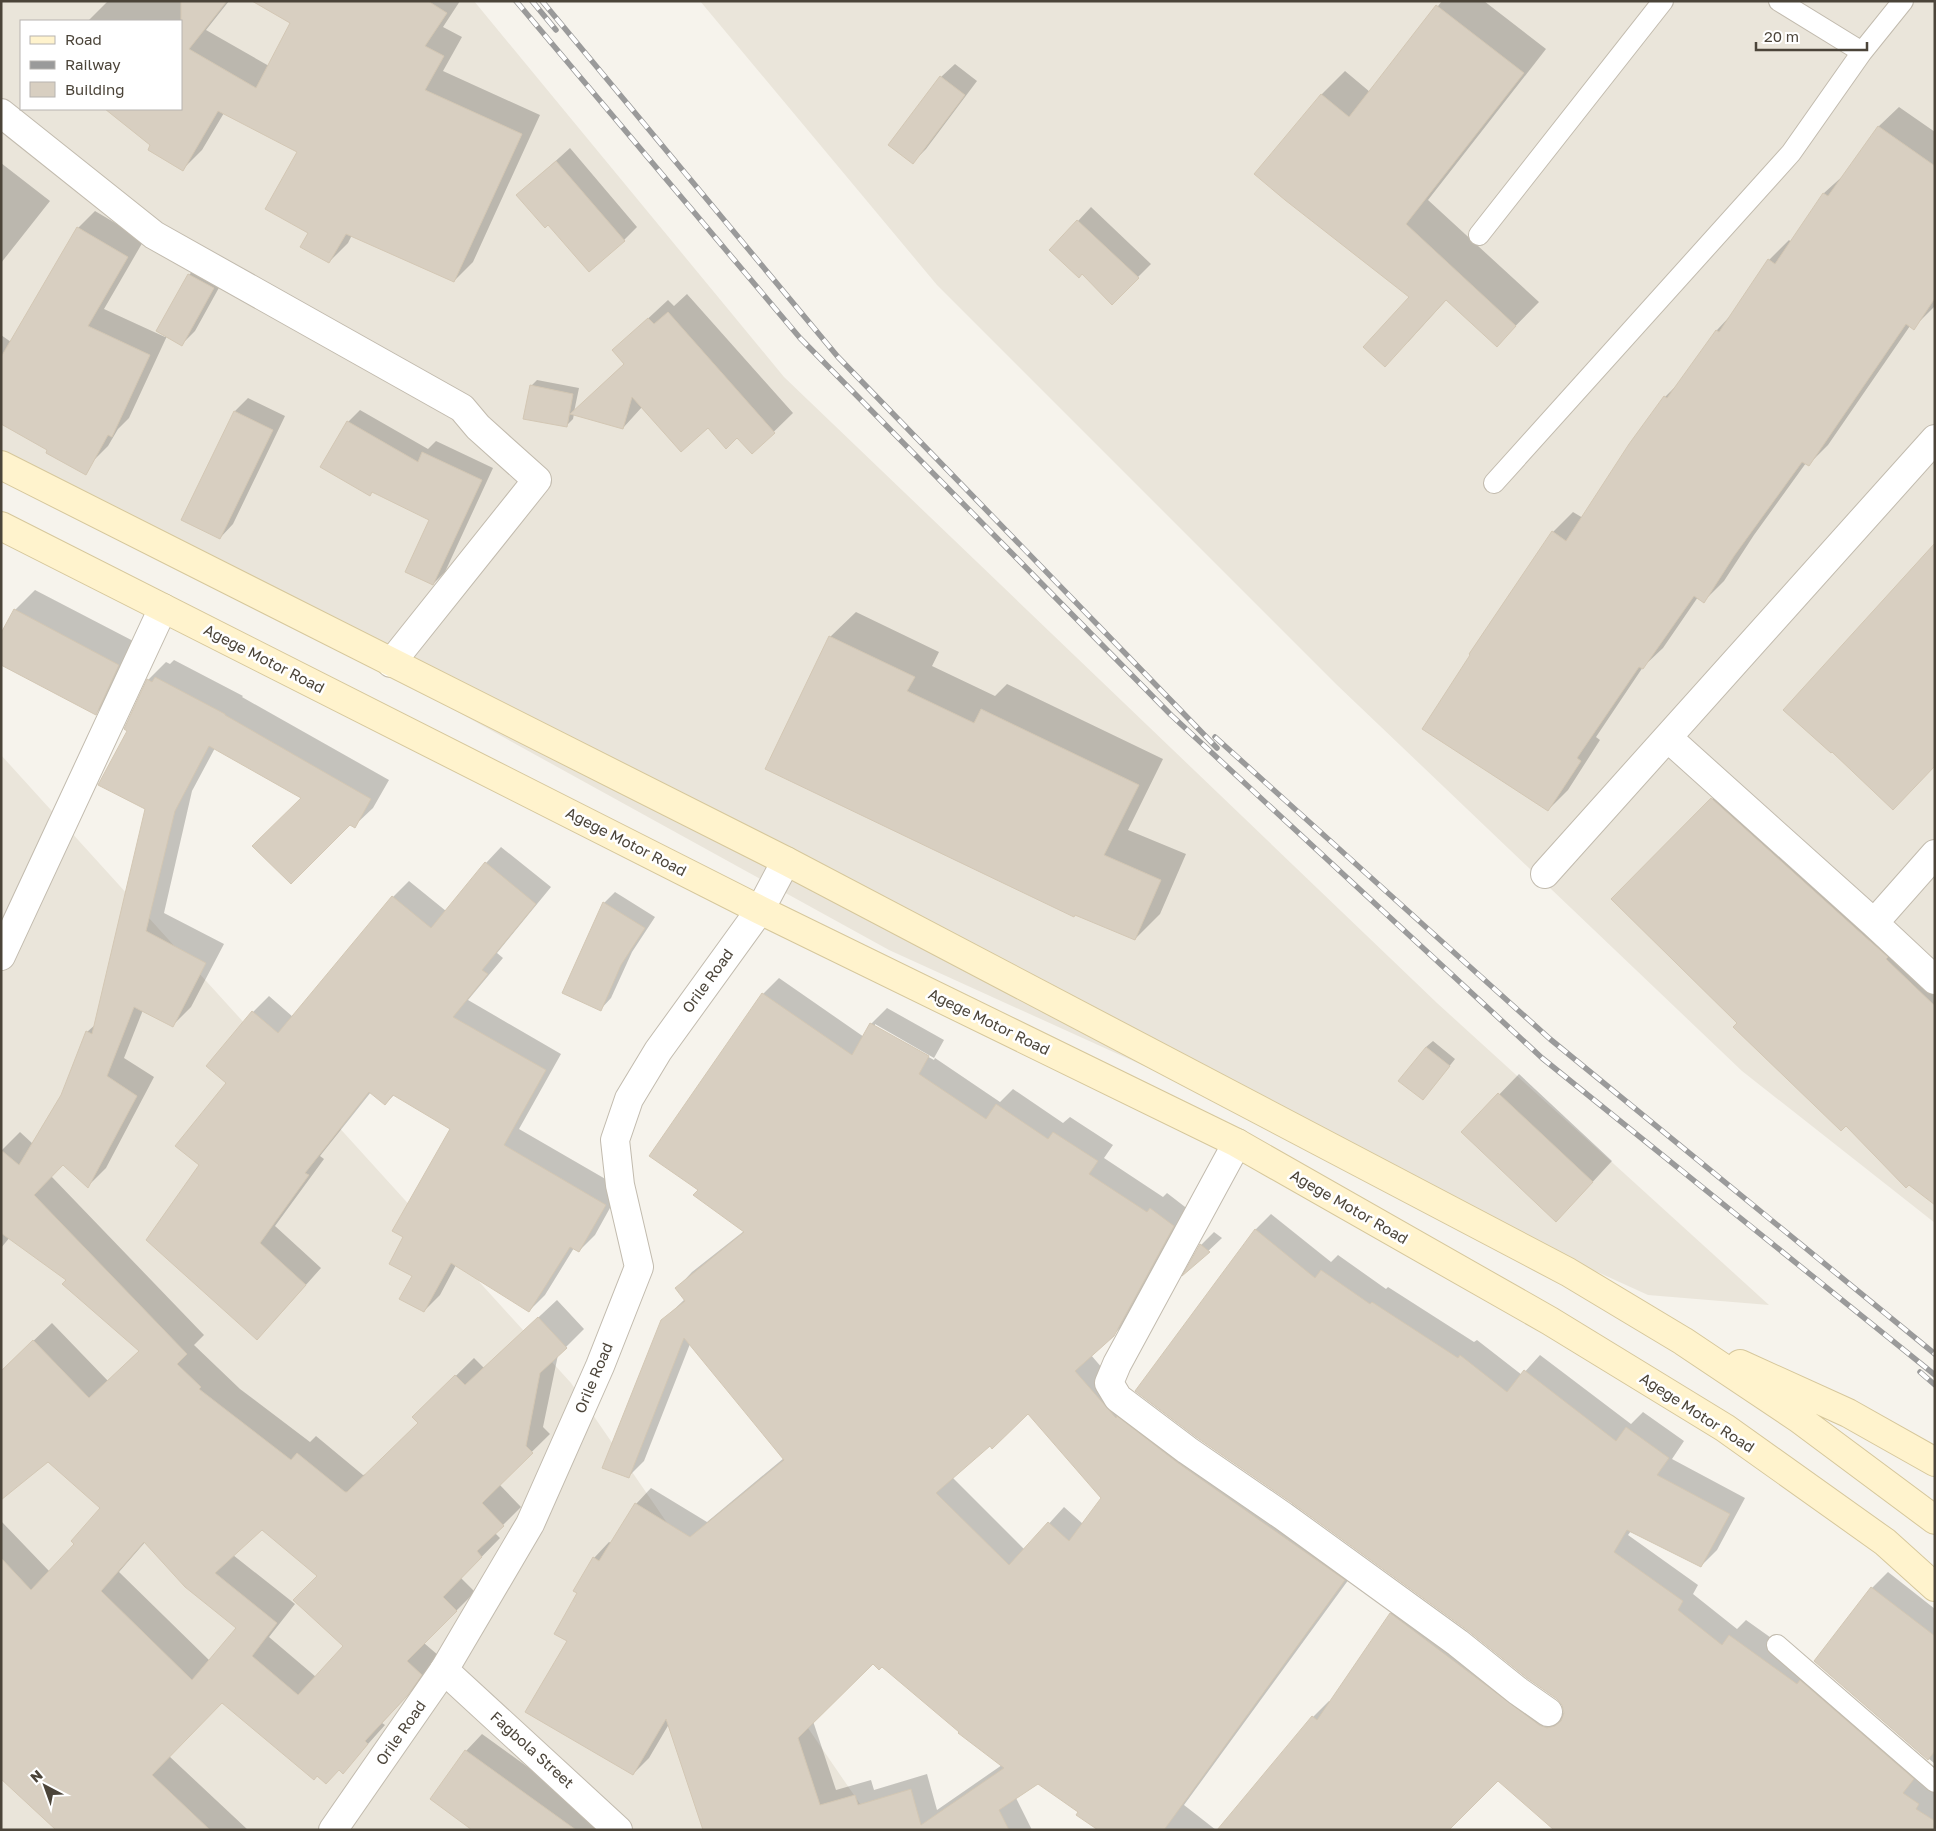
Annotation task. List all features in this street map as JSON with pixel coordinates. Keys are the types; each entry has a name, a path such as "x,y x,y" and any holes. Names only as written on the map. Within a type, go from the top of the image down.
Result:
{"main road":[{"path":"1,465 786,861 1568,1272 1683,1341 1798,1418 1935,1520"},
{"name":"Agege Motor Road","path":"1,526 760,910 1237,1143 1550,1321 1725,1428 1885,1542 1935,1587"},
{"path":"1683,1341 1769,1376 1848,1413 1935,1462"}],"street":[{"path":"1,113 154,235 462,408 478,428 537,480 391,663"},
{"path":"1545,874 1935,440"},
{"path":"1,956 163,608"},
{"path":"1668,738 1935,980"},
{"path":"1874,923 1935,854"},
{"name":"Orile Road","path":"333,1830 444,1670 530,1524 600,1366 639,1267 620,1185 615,1140 628,1099 658,1051 760,910 786,861"},
{"path":"1237,1143 1117,1364 1109,1383 1118,1398 1187,1450 1458,1642 1518,1691 1548,1712"},
{"name":"Fagbola Street","path":"444,1670 618,1830"}],"lane":[{"path":"1479,235 1663,1"},
{"path":"1779,1 1862,52"},
{"path":"1494,483 1791,154 1862,52 1903,1"},
{"path":"1777,1644 1935,1782"}],"shaded area":[{"path":"1,1 474,1 784,377 1437,1003 1769,1305 1648,1295 889,950 1,460"},
{"path":"700,1 1935,1 1935,1223 1742,1071 1337,685 937,285"},
{"path":"1,755 571,1383 878,1830 1,1830"}],"building":[{"path":"181,1 227,1 189,49 256,88 290,23 252,1 428,1 447,13 425,46 444,56 425,90 522,134 454,282 346,234 329,263 300,247 308,233 265,209 297,152 218,111 183,171 148,150 150,145 106,110 182,110"},
{"path":"1436,5 1524,73 1406,224 1516,326 1497,347 1446,300 1385,367 1363,347 1409,297 1254,174 1321,94 1349,117"},
{"path":"940,76 965,95 913,164 888,145"},
{"path":"1878,126 1935,166 1935,298 1914,330 1906,324 1809,466 1802,462 1734,556 1704,603 1694,596 1643,669 1639,667 1577,758 1581,761 1548,811 1422,729 1469,654 1552,531 1566,541 1629,444 1664,396 1667,398 1716,330 1719,332 1768,259 1775,264 1823,193 1828,196"},
{"path":"556,161 625,241 589,272 548,225 545,228 516,195"},
{"path":"1077,220 1139,278 1112,305 1082,274 1079,278 1049,250"},
{"path":"77,227 128,257 88,326 150,355 112,437 108,435 86,475 46,453 47,450 1,424 1,357"},
{"path":"188,274 214,288 182,346 156,331"},
{"path":"668,312 775,433 752,454 737,438 726,449 708,428 681,452 632,397 623,429 570,414 624,364 612,350 648,318 654,324"},
{"path":"530,385 573,394 567,427 523,419"},
{"path":"234,411 273,430 220,539 181,520"},
{"path":"347,421 418,462 422,452 482,480 433,585 405,572 429,520 372,492 370,496 320,467"},
{"path":"1935,543 1935,766 1893,810 1832,752 1783,710"},
{"path":"14,609 119,665 96,715 1,665 1,633"},
{"path":"829,636 915,677 907,691 974,723 981,709 1139,785 1104,855 1161,880 1135,940 1075,915 1074,917 765,769"},
{"path":"155,677 225,714 371,799 355,828 350,825 291,884 252,846 301,798 209,746 175,811 146,931 206,963 173,1027 134,1007 107,1076 137,1096 88,1188 63,1165 34,1195 187,1354 177,1364 201,1387 199,1389 291,1460 297,1453 345,1492 418,1423 412,1417 455,1375 465,1385 538,1317 567,1348 540,1373 526,1446 533,1453 482,1503 504,1526 477,1551 482,1557 443,1597 457,1611 407,1661 422,1675 408,1695 365,1741 368,1744 343,1774 339,1770 326,1784 317,1776 314,1780 222,1703 152,1775 210,1830 56,1830 1,1779 1,1558 31,1590 74,1544 71,1541 100,1508 48,1462 1,1500 1,1371 33,1340 89,1398 139,1351 62,1284 66,1280 1,1233 1,1150 19,1165 61,1095 86,1031 92,1034 145,809 98,785 127,731 124,729 147,679 152,682","holes":["262,1530 317,1576 293,1600 343,1646 298,1695 252,1656 277,1623 215,1573","144,1542 185,1587 236,1628 192,1680 101,1591"]},
{"path":"1711,798 1888,957 1886,959 1935,1006 1935,1205 1909,1185 1906,1188 1846,1126 1841,1131 1733,1027 1737,1023 1611,899"},
{"path":"485,862 536,904 482,970 488,974 453,1017 546,1070 504,1145 606,1205 579,1252 570,1247 529,1312 451,1263 424,1312 399,1299 412,1276 389,1264 403,1237 392,1231 450,1129 393,1095 385,1105 369,1092 305,1173 309,1175 260,1243 306,1285 257,1340 146,1240 199,1165 175,1146 226,1083 206,1066 252,1011 278,1033 392,896 431,928"},
{"path":"603,902 645,928 621,965 601,1011 562,993"},
{"path":"762,993 852,1055 870,1023 929,1056 919,1074 986,1119 996,1104 1048,1139 1053,1132 1098,1161 1089,1174 1147,1212 1150,1208 1174,1226 1114,1336 1075,1371 1116,1418 1117,1416 1178,1463 1345,1580 1164,1830 1098,1830 1076,1815 1078,1812 1038,1784 999,1810 1009,1830 703,1830 666,1719 633,1775 525,1712 567,1641 554,1634 577,1593 573,1591 593,1557 599,1561 635,1503 690,1537 784,1460 684,1338 629,1478 602,1468 661,1320 685,1301 675,1288 744,1232 693,1195 698,1190 649,1156","holes":["1028,1414 1101,1498 1069,1541 1048,1522 1009,1565 936,1493 990,1446 992,1449","873,1664 879,1670 882,1667 958,1733 1004,1768 921,1825 911,1789 858,1805 855,1795 820,1805 798,1738"]},
{"path":"1426,1047 1450,1066 1423,1100 1398,1081"},
{"path":"1498,1093 1593,1182 1556,1222 1461,1132"},
{"path":"1255,1229 1315,1278 1321,1270 1370,1304 1372,1302 1458,1358 1460,1355 1507,1392 1524,1370 1616,1441 1626,1427 1669,1458 1657,1475 1730,1514 1701,1567 1627,1530 1614,1552 1683,1601 1678,1610 1722,1645 1729,1635 1797,1684 1800,1680 1914,1779 1903,1793 1919,1804 1916,1809 1935,1821 1935,1830 1554,1830 1498,1781 1449,1830 1217,1830 1312,1716 1317,1720 1390,1613 1539,1725 1547,1728 1555,1726 1561,1721 1564,1713 1562,1705 1557,1699 1527,1678 1467,1630 1292,1503 1196,1437 1135,1391"},
{"path":"1200,1244 1210,1252 1182,1276"},
{"path":"1871,1587 1935,1636 1935,1751 1928,1760 1814,1661"},
{"path":"465,1750 576,1830 472,1830 430,1799"}],"railway":[{"path":"516,1 800,338 1171,715 1542,1058 1935,1375"},
{"path":"532,1 556,30"},
{"path":"542,1 838,357 1217,748"},
{"path":"1215,737 1550,1039 1935,1354"},
{"path":"1920,1372 1935,1385"}]}
